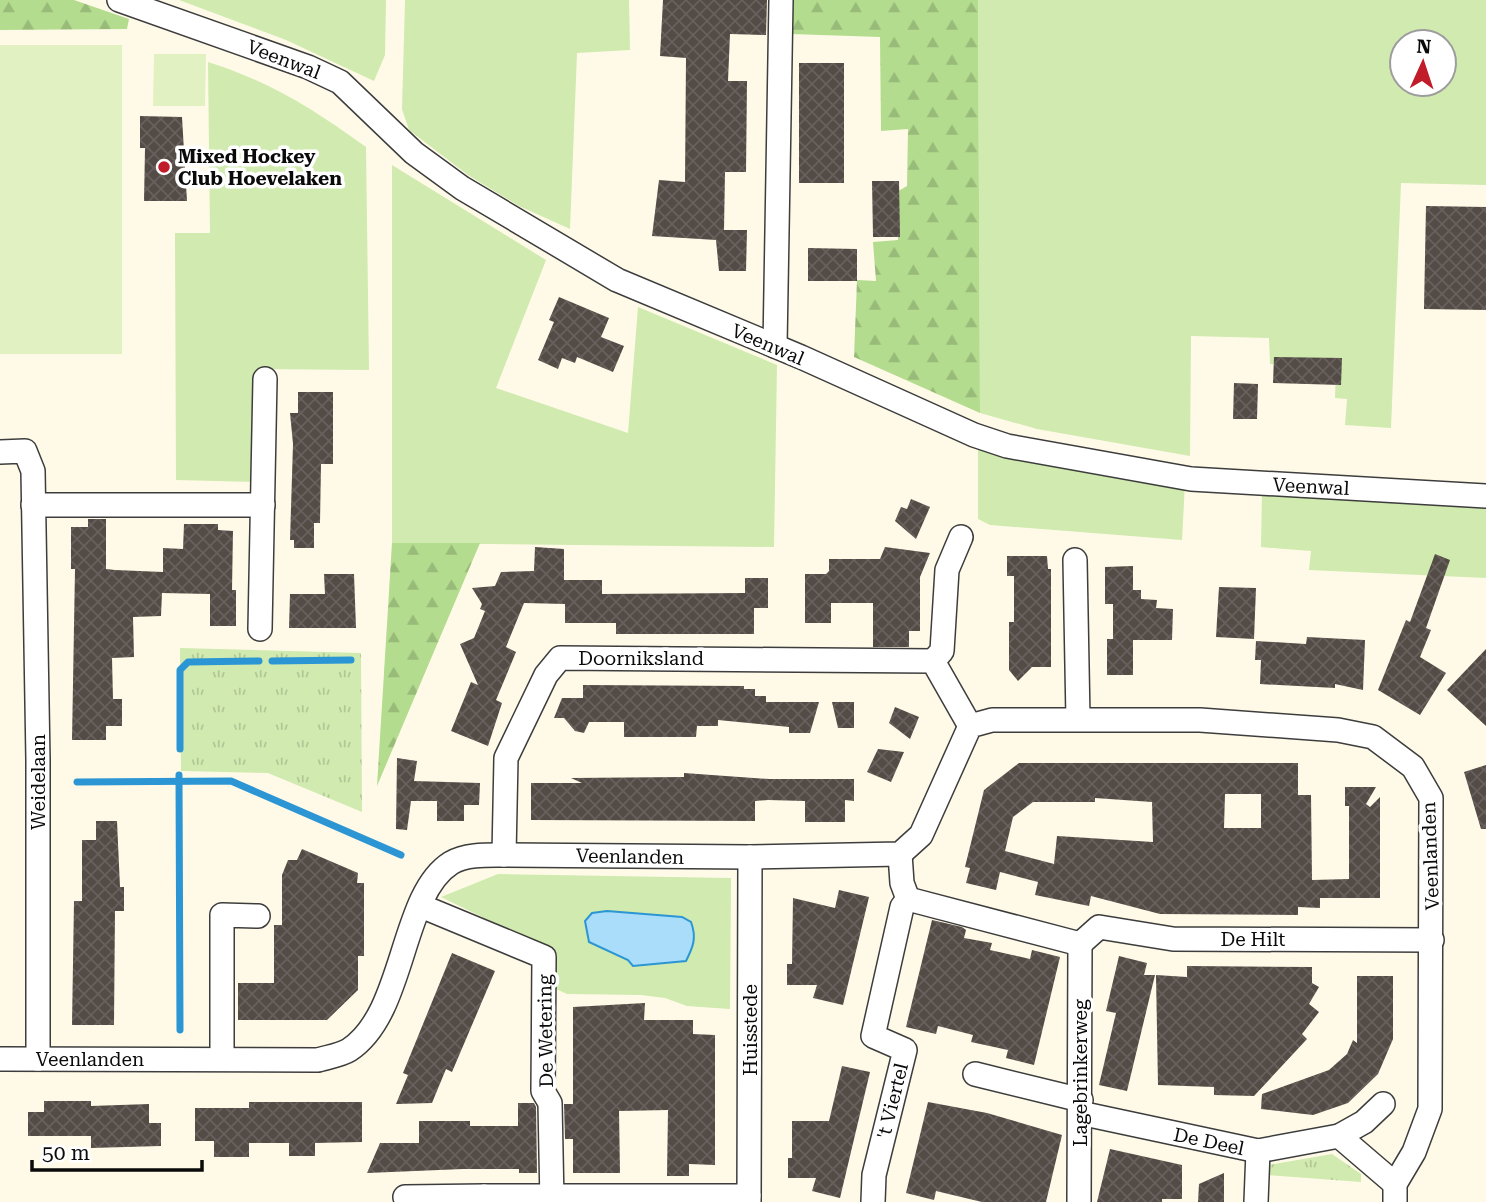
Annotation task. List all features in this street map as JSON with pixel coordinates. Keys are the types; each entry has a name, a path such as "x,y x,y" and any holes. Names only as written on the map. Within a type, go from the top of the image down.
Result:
{"street":[{"name":"Veenwal","path":"119,0 308,66 340,82 414,153 462,188 617,280 775,346 974,435 1007,446 1191,479 1486,496"},
{"path":"775,346 781,0"},
{"path":"260,629 265,379"},
{"name":"Weidelaan","path":"0,452 25,451 33,471 38,760 38,1059"},
{"path":"33,505 262,505"},
{"path":"961,537 947,570 942,651 933,661 970,726 921,835 900,854 902,883 908,899 1080,944"},
{"path":"1075,560 1078,719"},
{"name":"Doorniksland","path":"504,855 506,758 546,675 560,658 933,661"},
{"name":"Veenlanden","path":"970,726 992,720 1200,720 1338,730 1373,737 1413,768 1431,798 1430,1109 1395,1193"},
{"name":"Veenlanden","path":"0,1059 318,1060 349,1050 377,1021 432,879 453,862 476,856 750,857 900,854"},
{"name":"Huisstede","path":"749,1199 750,857"},
{"name":"'t Viertel","path":"873,1202 874,1175 905,1050 873,1036 902,906 908,899"},
{"name":"De Wetering","path":"421,905 544,957 543,1091 550,1103 552,1199"},
{"path":"222,1059 222,915 258,916"},
{"name":"De Hilt","path":"1080,944 1099,928 1173,939 1432,940"},
{"name":"Lagebrinkerweg","path":"1079,1202 1080,944"},
{"path":"975,1074 1080,1106"},
{"name":"De Deel","path":"1080,1106 1258,1151 1339,1136 1364,1122 1383,1104"},
{"path":"1339,1136 1395,1193"},
{"path":"1256,1202 1258,1151"},
{"path":"405,1197 749,1199"}],"green space":[{"path":"0,0 74,0 129,19 127,29 0,30"},
{"path":"179,0 386,0 385,55 374,81 286,40"},
{"path":"405,0 629,0 630,50 577,53 570,229 519,206 468,175 409,130 402,109"},
{"path":"791,0 978,0 980,413 854,357 857,280 876,281 873,242 898,240 895,193 907,186 908,129 881,131 880,37 791,34"},
{"path":"978,0 1486,0 1486,185 1401,183 1391,428 1345,425 1347,399 1335,398 1336,368 1270,364 1269,338 1191,336 1190,456 1037,429 980,413"},
{"path":"0,45 122,45 122,354 0,354"},
{"path":"154,54 206,54 205,106 153,106"},
{"path":"208,62 291,98 366,147 369,370 258,369 255,482 176,480 175,233 210,233"},
{"path":"392,165 546,260 496,388 628,433 638,307 777,365 774,547 392,543"},
{"path":"978,440 1185,482 1182,540 990,525 978,519"},
{"path":"1262,492 1486,506 1486,578 1309,570 1311,551 1261,547"},
{"path":"392,543 480,543 377,786"},
{"path":"180,648 361,653 362,812 268,773 181,771"},
{"path":"498,874 731,878 730,1009 687,1006 665,998 641,995 567,994 554,988 546,948 441,897"},
{"path":"1332,1154 1361,1174 1361,1182 1267,1175 1268,1165"}],"water":[{"path":"607,911 682,917 691,922 693,942 686,961 633,966 628,960 589,942 585,921 592,913"}],"building":[{"path":"663,0 767,0 766,35 730,34 728,81 747,81 746,172 725,172 724,230 747,230 746,271 719,271 716,240 652,236 659,180 685,182 686,58 660,56"},
{"path":"799,63 844,63 844,183 799,183"},
{"path":"140,116 182,117 187,201 144,201 145,148 140,148"},
{"path":"872,181 899,181 900,237 873,237"},
{"path":"1426,206 1486,207 1486,310 1424,309"},
{"path":"808,248 857,249 857,281 808,281"},
{"path":"559,297 609,318 601,337 624,346 613,372 577,357 575,363 562,358 558,369 538,360 554,322 549,320"},
{"path":"1274,357 1342,358 1341,385 1273,383"},
{"path":"1234,383 1258,384 1257,419 1233,419"},
{"path":"298,392 333,392 333,464 321,464 320,523 314,523 314,548 294,548 294,540 290,540 293,444 290,413 298,413"},
{"path":"911,499 930,507 916,539 895,521 901,507 907,509"},
{"path":"88,519 106,519 106,569 115,570 163,572 163,548 183,549 184,524 218,524 218,530 233,531 232,590 236,590 236,626 210,626 210,594 162,593 161,616 133,617 134,657 112,658 113,699 122,699 122,726 106,726 106,740 72,740 75,569 71,569 71,527 88,527"},
{"path":"535,547 564,549 564,580 602,580 602,594 745,593 745,578 768,578 768,608 754,608 754,634 616,634 616,623 565,623 565,604 524,603 506,647 516,652 496,700 502,703 488,746 451,731 471,682 478,685 460,644 474,638 485,611 480,609 482,604 472,588 495,586 501,572 534,571"},
{"path":"885,547 930,553 920,577 920,631 909,631 909,647 873,647 873,603 831,603 831,623 805,623 805,574 826,574 829,571 829,559 880,559"},
{"path":"1435,554 1450,560 1426,628 1431,630 1420,657 1446,673 1420,715 1378,690 1406,620 1410,622"},
{"path":"1007,556 1047,556 1048,569 1051,569 1051,667 1032,667 1018,681 1009,670 1009,622 1014,622 1014,576 1007,576"},
{"path":"1133,566 1133,590 1141,590 1141,599 1157,600 1156,608 1173,609 1172,640 1133,640 1133,675 1107,675 1107,639 1113,639 1113,604 1105,604 1105,567"},
{"path":"324,574 354,574 356,628 289,628 290,594 325,594"},
{"path":"1219,587 1256,588 1254,639 1216,637"},
{"path":"1307,637 1365,640 1363,690 1335,684 1335,688 1260,684 1261,660 1255,660 1256,641 1306,644"},
{"path":"1486,649 1486,726 1447,690"},
{"path":"583,685 744,686 744,689 755,689 755,696 766,696 766,702 819,702 810,733 789,733 789,727 718,720 718,726 697,726 696,737 624,737 624,722 589,722 584,733 575,731 564,718 554,718 562,698 583,698"},
{"path":"832,702 854,702 854,728 838,728"},
{"path":"895,707 919,717 910,739 889,723"},
{"path":"878,749 904,752 891,782 867,772"},
{"path":"397,758 417,761 414,781 480,783 479,805 464,805 464,821 437,821 437,801 411,801 407,830 396,829"},
{"path":"1019,763 1298,763 1298,795 1311,795 1312,880 1349,879 1349,806 1345,806 1345,787 1376,787 1366,804 1370,807 1380,797 1380,898 1320,898 1320,908 1298,907 1298,915 1160,914 1091,896 1089,906 1035,895 1038,882 1000,872 996,890 966,883 970,868 965,867 984,790","holes":["1225,794 1261,794 1261,828 1224,828","1095,798 1152,802 1153,842 1057,836 1054,864 1005,851 1013,817 1033,802 1095,802"]},
{"path":"1486,765 1486,829 1481,829 1464,772"},
{"path":"684,773 769,779 854,779 854,801 845,800 845,822 805,822 805,801 768,800 755,801 755,821 531,820 531,783 582,783 571,778 684,777"},
{"path":"96,821 117,821 120,887 124,887 124,911 115,911 114,1025 72,1025 74,901 82,901 82,840 96,840"},
{"path":"302,849 358,873 357,883 364,883 364,956 358,956 358,990 327,1020 238,1020 238,983 274,983 274,925 282,925 282,875 288,860 297,860"},
{"path":"839,890 869,897 843,1005 813,998 817,985 787,985 787,964 792,964 793,898 835,908"},
{"path":"932,920 962,927 966,930 964,938 992,943 990,950 1030,959 1032,950 1060,957 1034,1065 1006,1058 1008,1050 971,1042 973,1035 938,1026 936,1034 906,1027"},
{"path":"452,953 495,971 452,1072 446,1069 432,1103 396,1104 408,1075 403,1073"},
{"path":"1119,956 1147,963 1144,975 1155,975 1127,1091 1099,1085 1116,1013 1106,1011"},
{"path":"1187,966 1312,967 1312,983 1319,987 1309,1004 1319,1012 1302,1034 1307,1039 1254,1096 1214,1095 1214,1087 1158,1085 1156,975 1187,977"},
{"path":"1357,976 1393,976 1393,1039 1378,1074 1348,1103 1313,1115 1261,1109 1262,1094 1329,1070 1347,1054 1353,1040 1357,1043"},
{"path":"645,1003 644,1020 693,1020 693,1034 715,1035 715,1165 689,1164 689,1176 667,1176 668,1110 619,1111 620,1173 573,1173 573,1139 565,1139 564,1104 573,1104 573,1007"},
{"path":"842,1066 870,1072 840,1198 812,1191 816,1178 788,1178 788,1158 792,1158 792,1121 829,1121"},
{"path":"44,1101 91,1101 91,1106 149,1104 149,1123 161,1123 161,1146 91,1148 91,1136 28,1136 28,1112 44,1112"},
{"path":"249,1102 362,1102 362,1142 315,1143 315,1156 289,1156 289,1143 249,1143 249,1157 214,1157 214,1141 195,1141 195,1108 249,1108"},
{"path":"928,1102 987,1113 1062,1135 1046,1202 982,1202 936,1191 934,1200 906,1193"},
{"path":"518,1103 534,1103 536,1107 537,1173 519,1173 519,1169 463,1169 367,1173 380,1143 419,1143 419,1121 470,1121 470,1126 518,1126"},
{"path":"1110,1149 1182,1165 1182,1199 1162,1199 1162,1202 1097,1202"},
{"path":"1224,1173 1224,1202 1198,1202 1199,1184"}],"waterway":[{"path":"272,661 351,660"},
{"path":"180,749 180,670 188,662 259,661"},
{"path":"179,775 180,1030"},
{"path":"77,782 231,781 401,855"}],"place":[{"name":"Mixed Hockey Club Hoevelaken","path":"164,167"}]}
